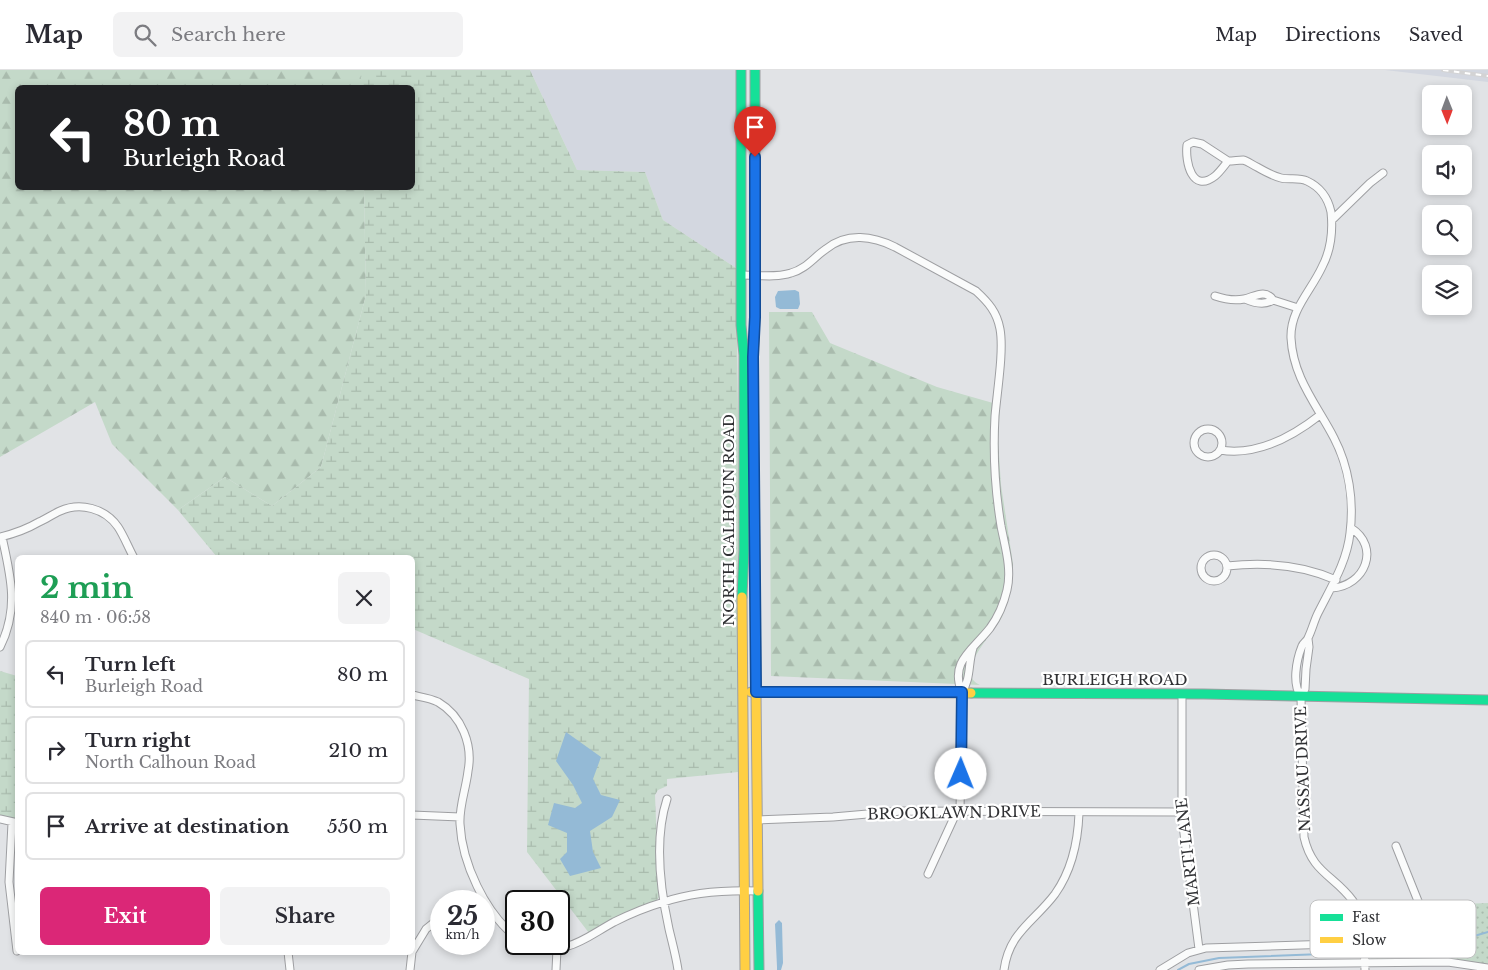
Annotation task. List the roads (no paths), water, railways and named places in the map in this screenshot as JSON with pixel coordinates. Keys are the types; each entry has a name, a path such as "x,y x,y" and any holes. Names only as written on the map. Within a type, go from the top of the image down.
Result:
{"main road":[{"name":"NORTH CALHOUN ROAD","path":"741,70 741,325 744,355 743,692 745,970"},
{"name":"NORTH CALHOUN ROAD","path":"755,70 753,357 758,970"},
{"name":"BURLEIGH ROAD","path":"743,692 1182,694 1488,700"}],"street":[{"path":"1228,161 1215,176 1206,181 1200,180 1193,176 1188,166 1187,146 1193,142 1202,144 1228,161 1245,160 1281,178 1304,180 1313,184 1323,193 1329,204 1332,220"},
{"path":"1332,220 1383,173"},
{"name":"NASSAU DRIVE","path":"1332,220 1332,234 1326,257 1322,268 1298,308 1292,328 1291,340 1305,390 1334,437 1347,472 1352,506 1351,528 1347,550 1336,580 1316,618 1308,639 1302,644 1297,669 1297,691 1301,697 1306,847 1318,868 1351,900"},
{"path":"741,275 791,274 806,267 826,248 834,244 852,238 866,237 889,244 964,284 981,295 992,308 997,318 1001,339 994,434 995,470 1001,525 1007,556 1008,584 997,617 991,627 973,648 967,652 959,670 957,682 962,692 959,811 928,874"},
{"path":"1215,296 1224,299 1245,299 1253,295 1265,294 1271,296 1274,300 1298,308"},
{"path":"1220,450 1238,451 1272,443 1300,430 1320,415"},
{"path":"0,647 8,629 12,605 11,580 1,537 38,523 61,510 83,507 101,512 109,517 117,526 132,555"},
{"path":"1332,588 1346,586 1364,568 1367,558 1364,540 1359,533 1351,528"},
{"path":"1227,566 1245,564 1281,565 1318,573 1336,580"},
{"name":"MARTI LANE","path":"1182,694 1181,812 1199,949"},
{"path":"415,696 438,702 448,709 464,731 469,748 470,763 460,817 461,834 466,861 479,890"},
{"path":"667,799 660,850 664,901 678,970"},
{"name":"BROOKLAWN DRIVE","path":"758,820 833,817 880,812 1181,812"},
{"path":"1004,970 1010,947 1016,936 1054,895 1067,874 1076,842 1079,813"},
{"path":"415,815 460,817"},
{"path":"0,819 15,823 9,882 15,934"},
{"path":"1396,846 1418,900"},
{"path":"570,945 615,922 664,901 709,892 758,891"},
{"path":"495,913 505,926"},
{"path":"415,947 430,926"},
{"path":"1160,970 1177,958 1199,949 1238,946 1310,946"},
{"path":"288,955 290,970"},
{"path":"410,970 412,955"},
{"path":"556,970 557,955"},
{"path":"1199,970 1242,965 1365,960 1448,962 1488,968"},
{"name":"NASSAU DRIVE","path":"1365,960 1365,970"}],"water":[{"path":"795,290 799,292 800,304 798,309 780,309 776,307 775,297 778,291"},
{"path":"566,732 601,757 593,779 601,795 620,800 612,817 590,831 593,852 601,868 570,876 560,859 567,852 567,833 548,825 554,803 575,808 582,803 573,785 556,761"},
{"path":"779,920 782,923 783,963 781,970 777,970 775,924"}],"waterway":[{"path":"1476,936 1488,932"},
{"path":"1178,970 1189,964 1219,958 1310,954"}],"railway":[{"path":"1443,70 1488,76"}]}
